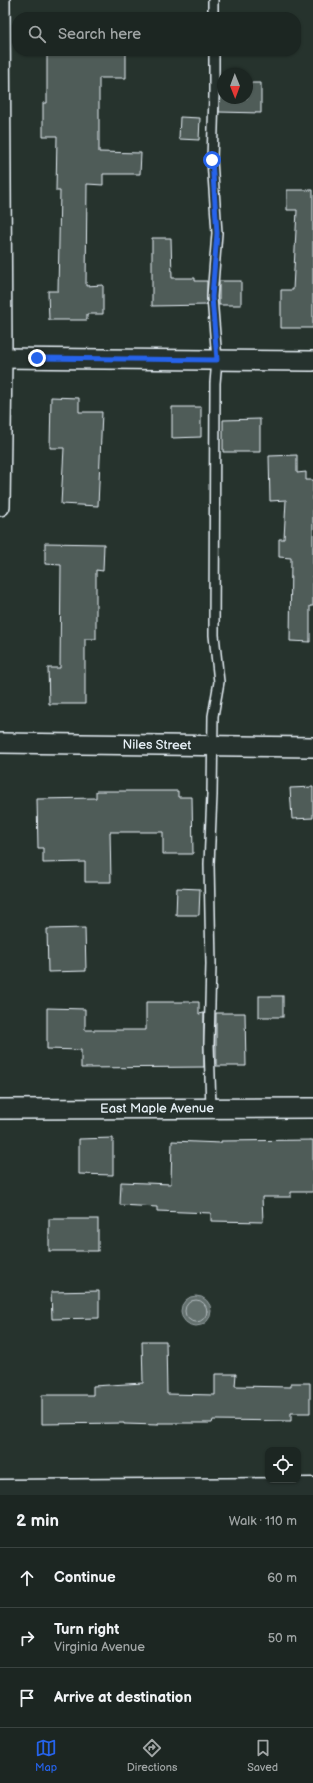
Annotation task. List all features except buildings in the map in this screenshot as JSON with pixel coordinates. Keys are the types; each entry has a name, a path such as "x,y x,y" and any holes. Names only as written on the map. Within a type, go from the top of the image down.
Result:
{"street":[{"path":"0,0 0,506"},
{"path":"1,358 313,361"},
{"name":"Niles Street","path":"0,743 313,747"},
{"name":"East Maple Avenue","path":"0,1109 313,1108"},
{"path":"0,1491 313,1489"}],"lane":[{"path":"213,0 213,12"},
{"path":"211,1108 209,1044 211,964 209,864 213,716 219,682 214,635 215,384 217,360 212,297 217,233 212,160 214,56"}],"water":[{"path":"196,1296 207,1300 211,1311 207,1322 196,1326 185,1322 181,1311 185,1300"}],"route":[{"path":"37,358 217,360 212,297 217,233 214,207 212,160"}]}
